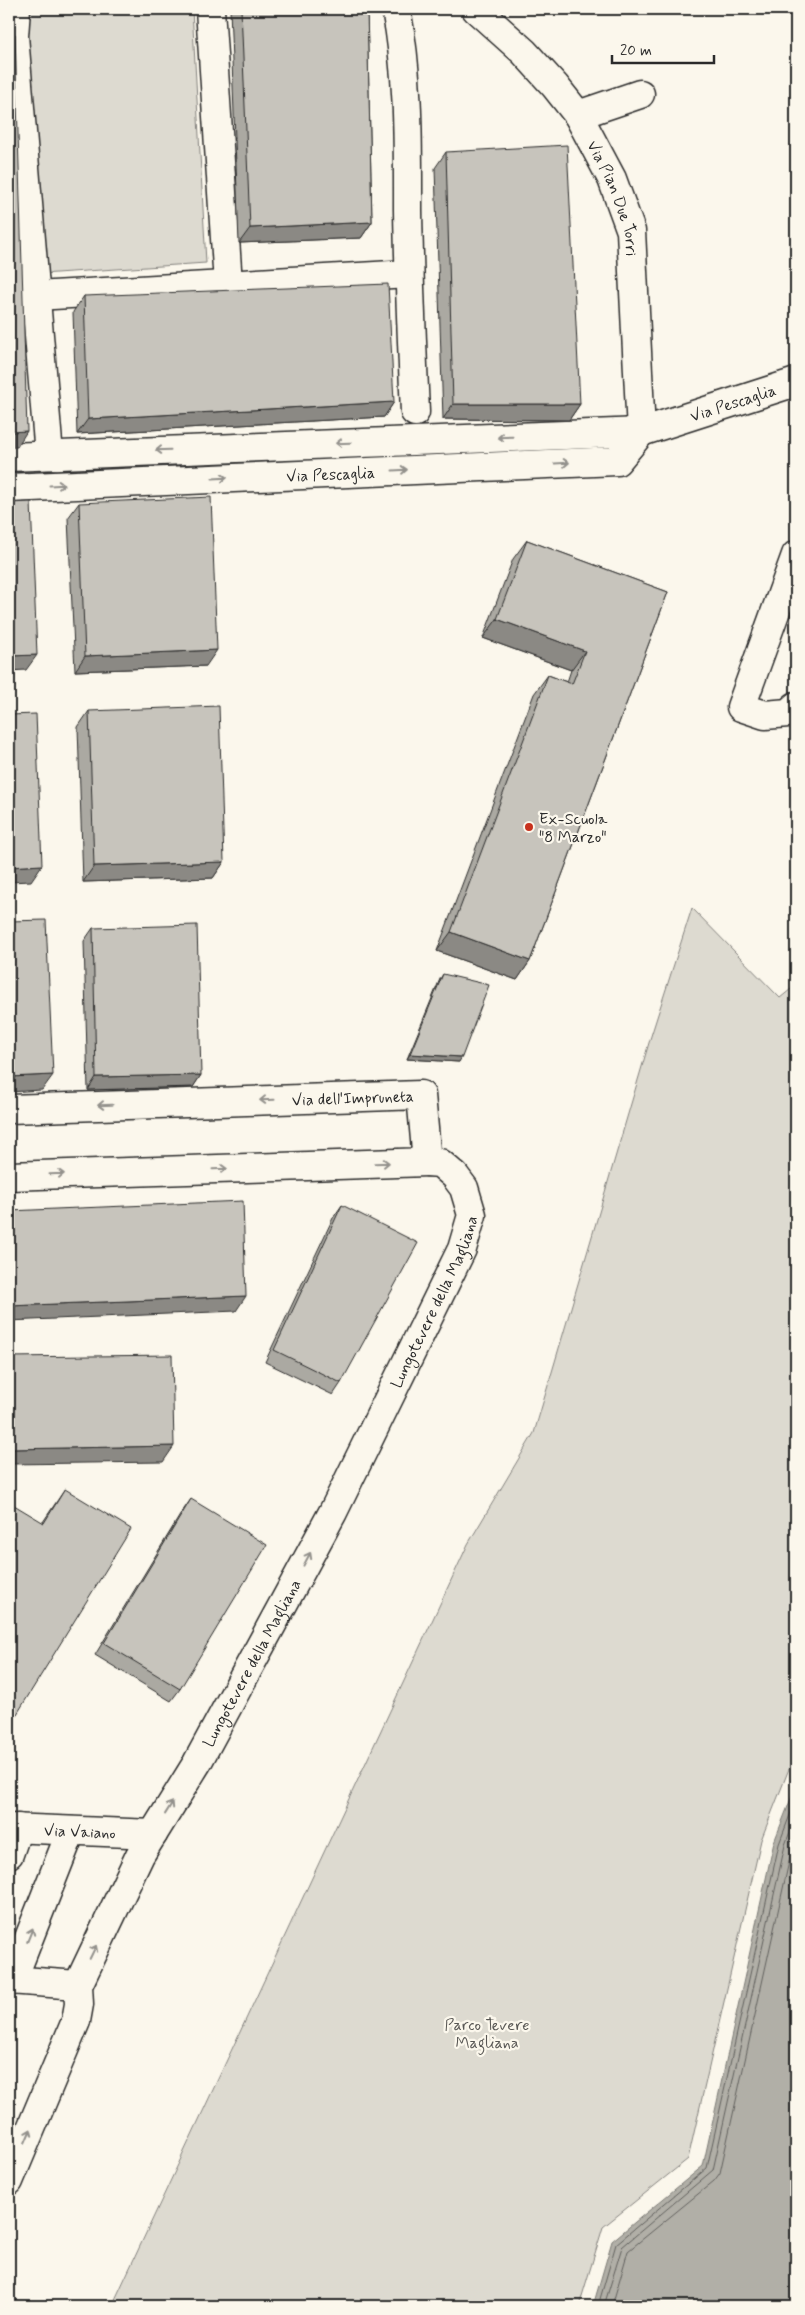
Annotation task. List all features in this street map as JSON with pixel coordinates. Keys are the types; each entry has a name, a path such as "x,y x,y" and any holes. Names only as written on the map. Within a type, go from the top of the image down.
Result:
{"street":[{"path":"16,9 14,36 48,454"},
{"path":"210,9 228,284"},
{"path":"396,9 401,31 406,88 409,274 415,412"},
{"name":"Via Pian Due Torri","path":"476,9 524,52 578,115 612,178 631,231 641,432"},
{"path":"578,115 640,94"},
{"path":"36,296 409,274"},
{"name":"Via Pescaglia","path":"9,457 641,432 796,382"},
{"name":"Via Pescaglia","path":"9,488 616,461 641,432"},
{"path":"796,555 741,706 764,715 788,714 796,706"},
{"name":"Via dell'Impruneta","path":"9,1109 421,1095 427,1162"},
{"path":"9,1176 427,1162"},
{"name":"Lungotevere della Magliana","path":"9,2181 76,2021 79,2004 78,1985 140,1855 197,1763 333,1512 462,1249 472,1215 464,1188 455,1176 440,1163 427,1162"},
{"path":"9,1854 14,1828"},
{"name":"Via Vaiano","path":"14,1828 153,1834"},
{"path":"71,1831 10,1980 78,1985"}],"green space":[{"path":"52,9 192,9 206,263 41,274 27,11"},
{"name":"Parco Tevere Magliana","path":"692,908 780,998 796,985 796,1751 761,1840 688,2159 603,2227 579,2306 112,2306 468,1544 534,1433 651,1036"}],"water":[{"path":"796,1786 796,2306 593,2306 612,2241 703,2166 774,1842"}],"building":[{"path":"241,9 367,9 372,222 250,228"},
{"path":"9,34 15,34 27,431 9,432"},
{"path":"567,145 580,404 453,404 446,152"},
{"path":"388,284 394,402 88,419 84,296"},
{"path":"211,497 217,650 85,656 79,503"},
{"path":"31,502 37,655 9,656 9,503"},
{"name":"Ex-Scuola \"8 Marzo\"","path":"527,540 668,592 530,961 451,932 548,675 572,684 585,651 497,619"},
{"path":"219,706 224,862 94,866 89,711"},
{"path":"36,714 42,865 9,867 9,715"},
{"path":"46,920 53,1075 9,1077 9,921"},
{"path":"197,925 201,1075 96,1077 93,928"},
{"path":"443,974 489,985 462,1057 410,1054"},
{"path":"243,1201 246,1296 9,1306 9,1211"},
{"path":"342,1205 418,1243 341,1383 274,1350"},
{"path":"172,1355 174,1446 9,1449 9,1357"},
{"path":"65,1489 131,1529 9,1727 9,1502 44,1523"},
{"path":"191,1499 267,1545 180,1689 104,1643"}],"place":[{"name":"Ex-Scuola \"8 Marzo\"","path":"529,827"}]}
